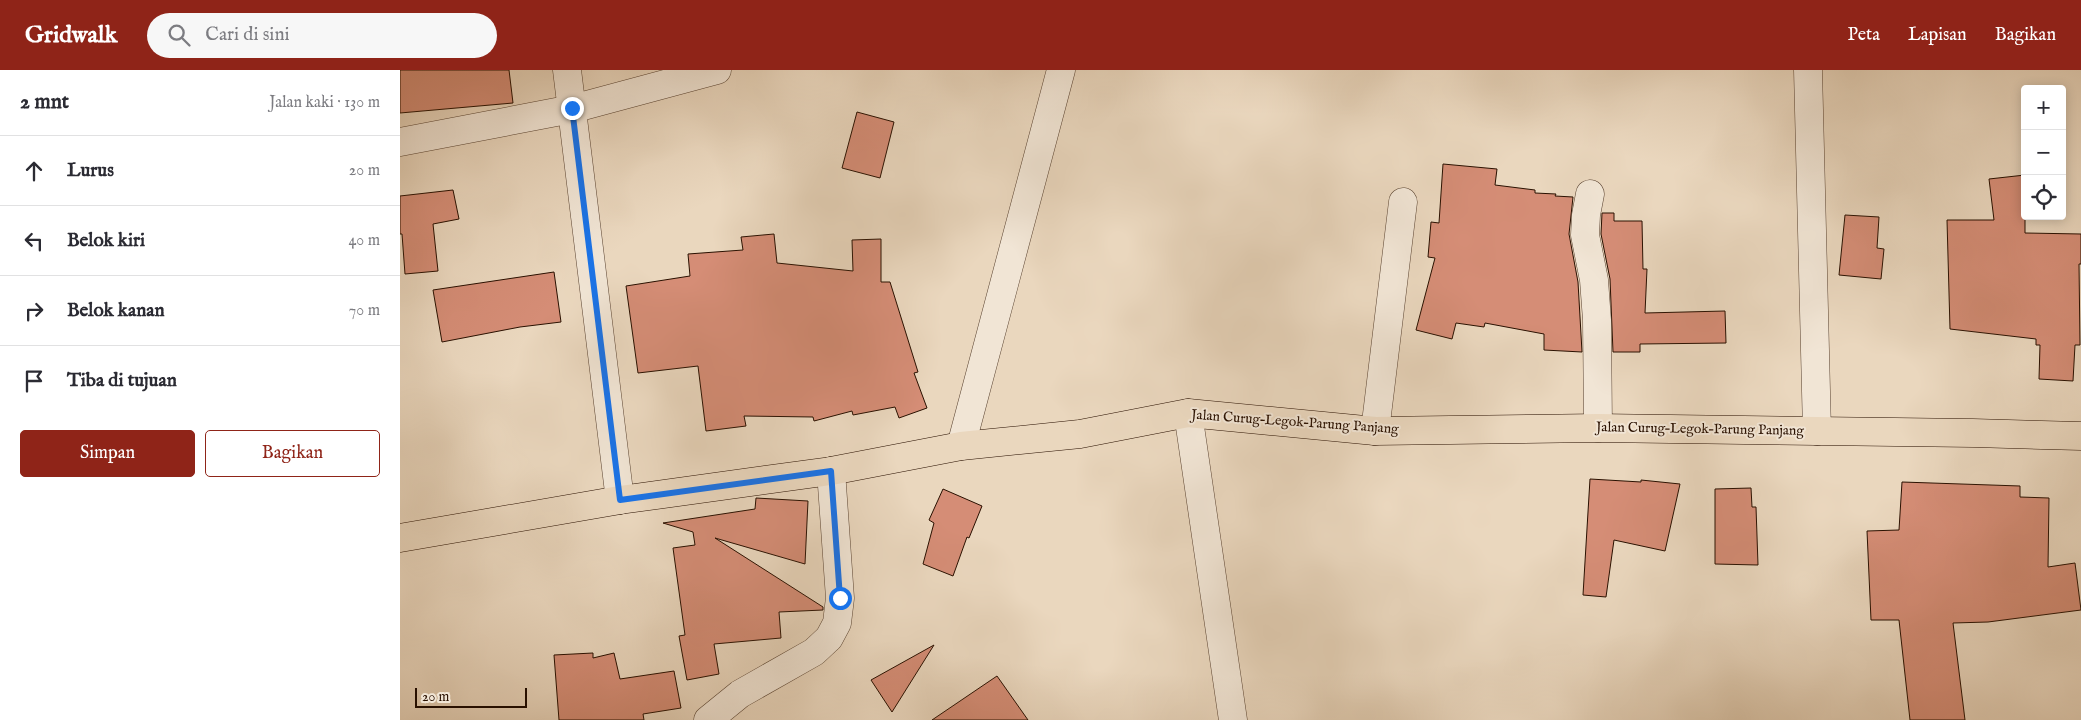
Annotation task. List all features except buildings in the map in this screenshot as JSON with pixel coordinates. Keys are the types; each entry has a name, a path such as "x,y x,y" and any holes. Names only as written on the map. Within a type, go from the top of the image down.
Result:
{"main road":[{"name":"Jalan Curug–Legok–Parung Panjang","path":"400,538 620,500 831,471 961,446 1080,434 1188,413 1375,431 1598,428 1817,430 2081,436"}],"street":[{"path":"568,70 620,500"},
{"path":"961,446 1061,70"},
{"path":"1808,70 1817,430"},
{"path":"400,142 572,108 705,71"},
{"path":"1590,194 1585,235 1594,280 1597,320 1598,428"},
{"path":"1375,431 1403,202"},
{"path":"1188,413 1233,720"},
{"path":"708,720 740,694 814,652 829,638 837,623 840,598 831,471"}],"route":[{"path":"572,108 620,500 831,471 840,598"}]}
